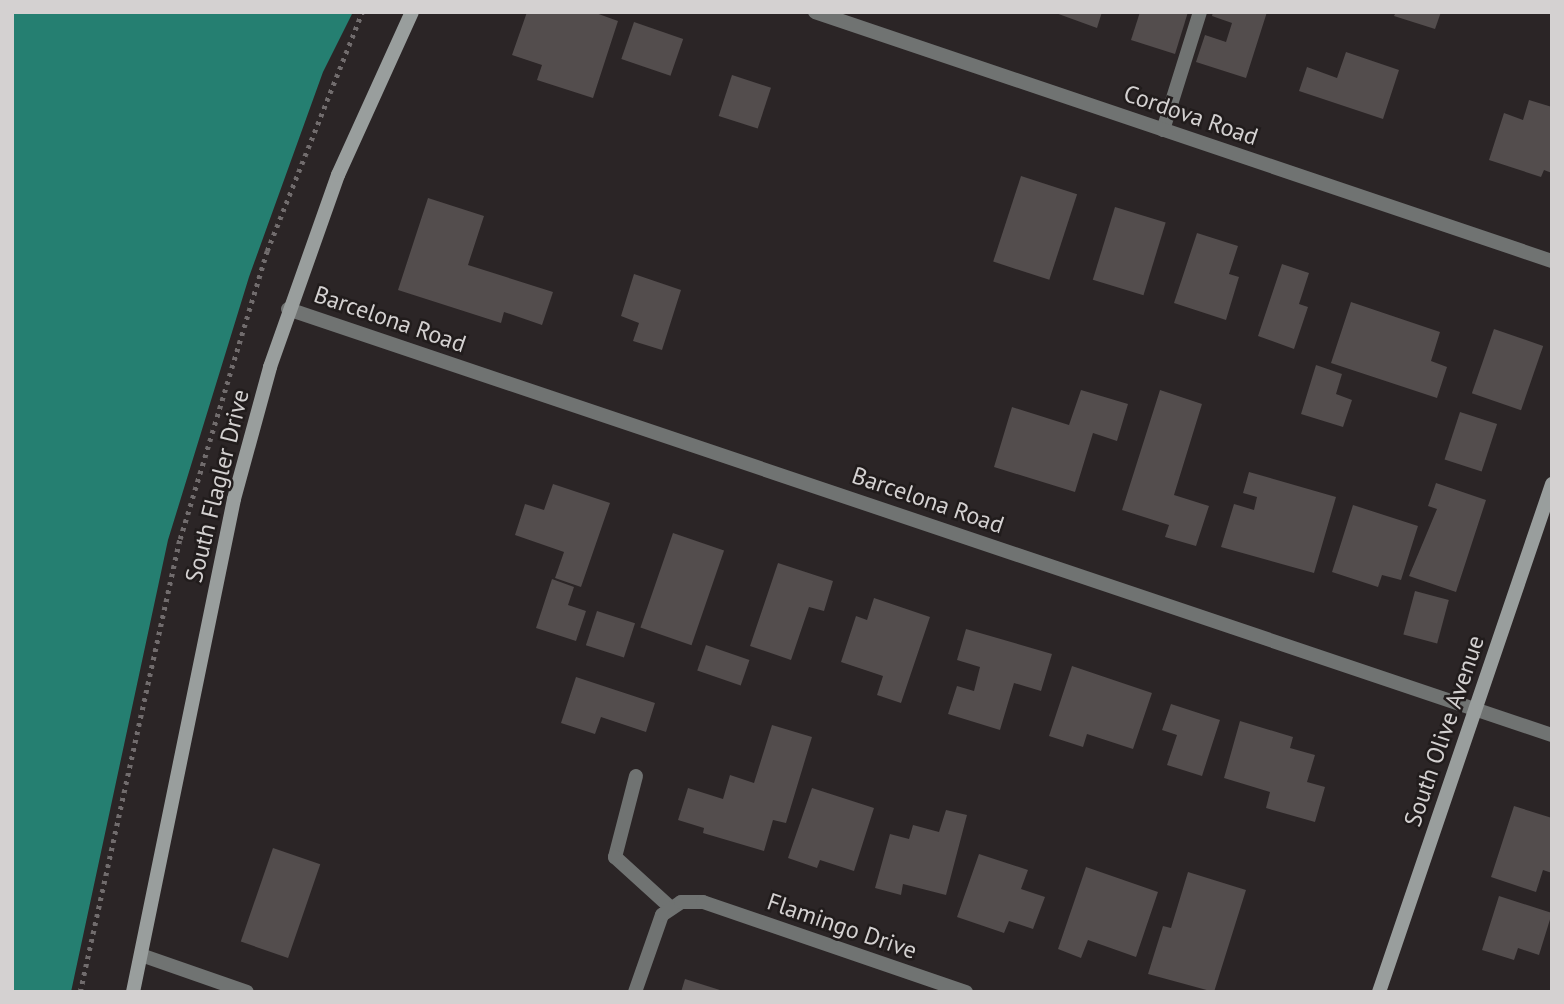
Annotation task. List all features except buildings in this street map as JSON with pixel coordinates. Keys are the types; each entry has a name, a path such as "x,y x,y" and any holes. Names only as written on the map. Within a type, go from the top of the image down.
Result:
{"street":[{"name":"South Flagler Drive","path":"133,992 234,499 288,309 338,175 412,12"},
{"name":"Cordova Road","path":"815,12 1552,261"},
{"path":"1163,130 1200,12"},
{"name":"Barcelona Road","path":"288,309 1552,735"},
{"name":"South Olive Avenue","path":"1379,992 1552,484"},
{"path":"635,992 662,915 671,908 615,857 636,776"},
{"name":"Flamingo Drive","path":"671,908 681,902 703,902 966,992"},
{"path":"141,955 247,992"}],"path":[{"path":"80,992 180,539 267,251 362,12"}],"shaded area":[{"path":"12,12 353,12 323,72 249,277 168,540 71,992 12,992"}]}
